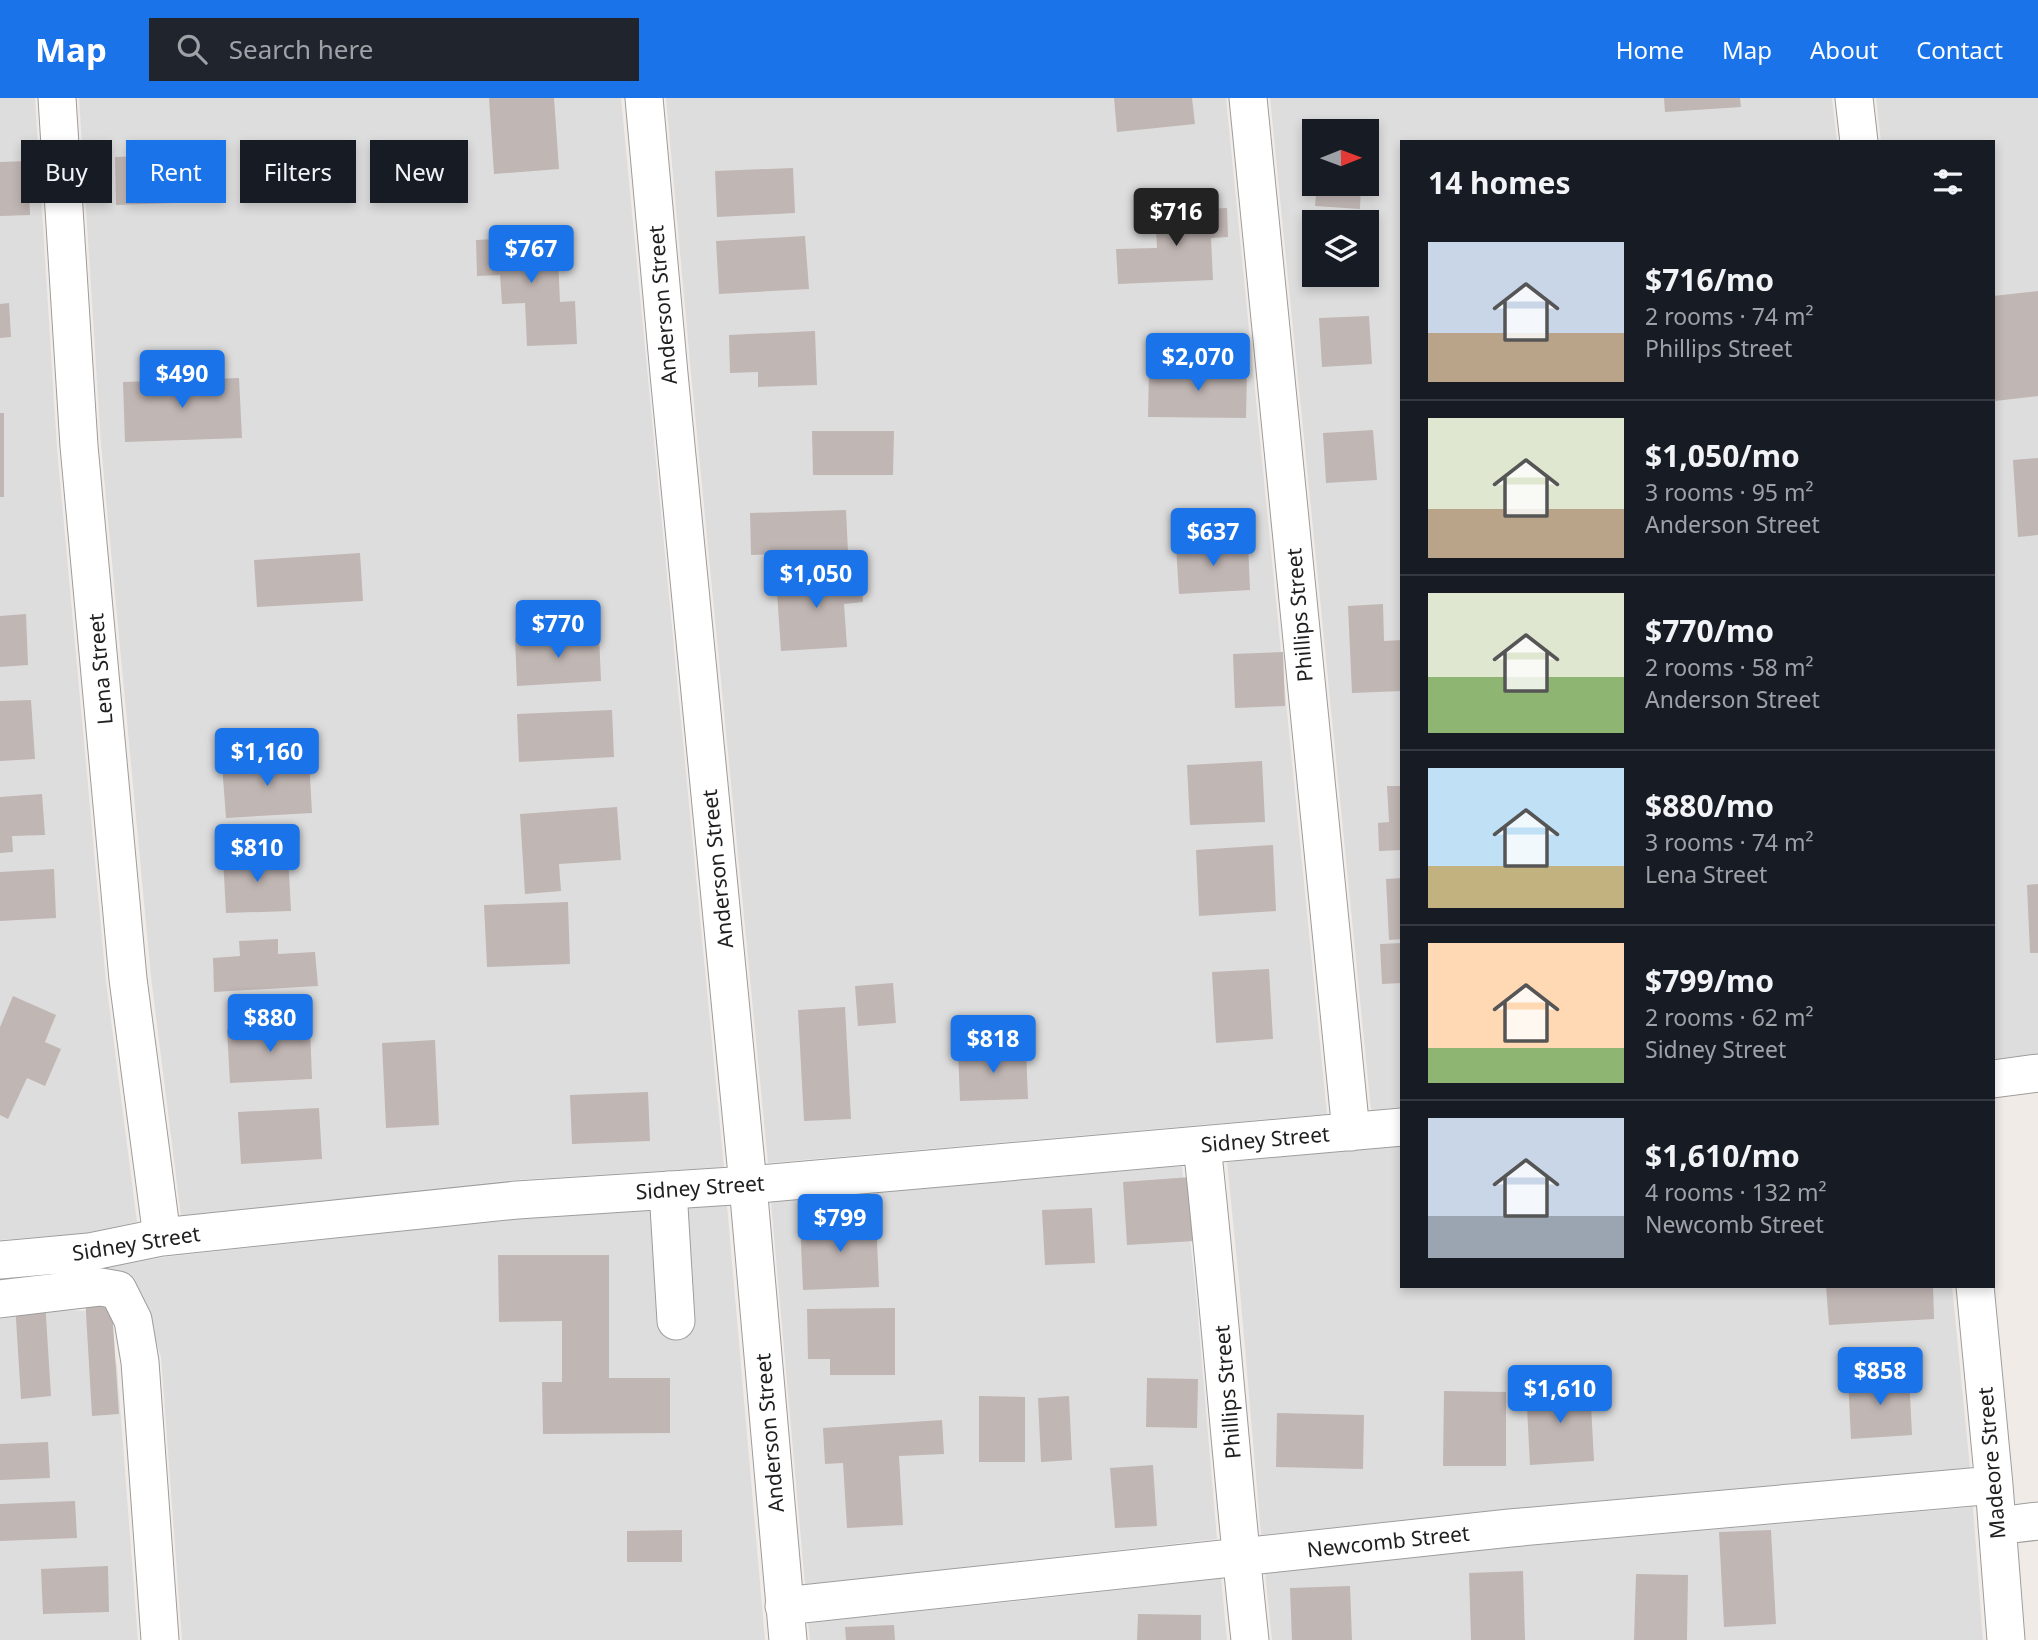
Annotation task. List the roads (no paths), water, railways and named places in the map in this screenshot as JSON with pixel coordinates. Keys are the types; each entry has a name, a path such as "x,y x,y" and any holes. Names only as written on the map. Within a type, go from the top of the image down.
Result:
{"street":[{"name":"Lena Street","path":"57,98 83,487 128,979 162,1237"},
{"name":"Anderson Street","path":"644,98 748,1185 786,1623"},
{"name":"Phillips Street","path":"1248,98 1351,1132"},
{"path":"1854,98 1859,140"},
{"path":"1995,1079 2038,1073"},
{"name":"Sidney Street","path":"0,1260 89,1252 162,1237 517,1200 748,1185 1400,1127"},
{"name":"Phillips Street","path":"1202,1145 1250,1640"},
{"path":"668,1190 676,1321"},
{"path":"0,1299 101,1287 118,1290 132,1320 140,1362 160,1640"},
{"name":"Madeore Street","path":"1975,1288 2006,1640"},
{"name":"Newcomb Street","path":"786,1623 1073,1576 1241,1556 1510,1528 1994,1485"},
{"path":"1997,1526 2038,1521"}]}
